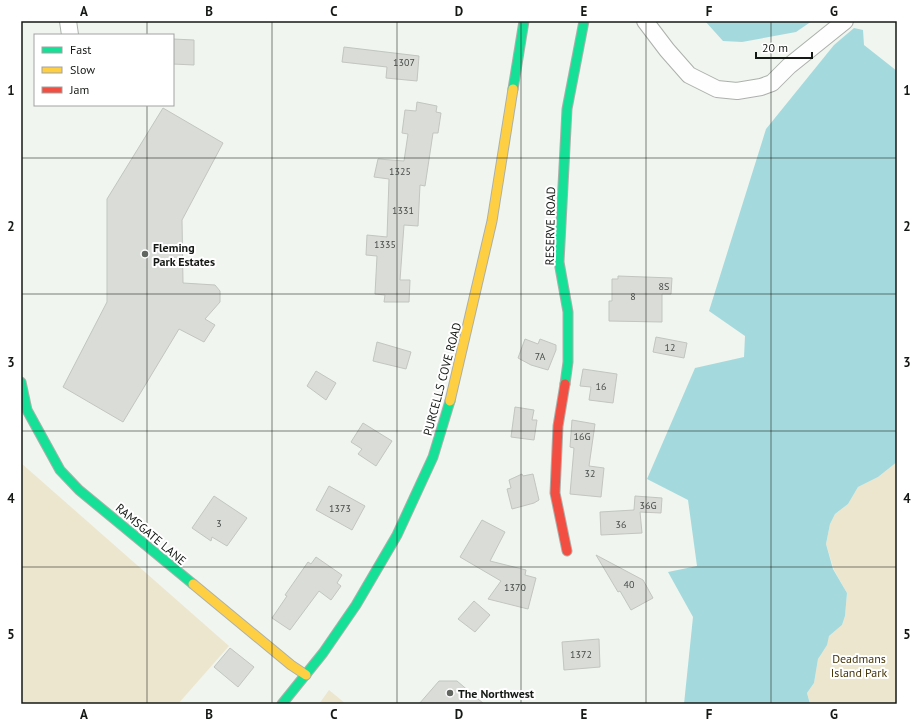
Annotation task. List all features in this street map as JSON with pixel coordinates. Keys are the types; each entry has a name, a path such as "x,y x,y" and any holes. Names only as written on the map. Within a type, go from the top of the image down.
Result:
{"street":[{"path":"68,21 70,34"},
{"name":"PURCELLS COVE ROAD","path":"282,704 306,675 356,605 397,536 433,457 452,393 492,221 524,21"},
{"name":"RESERVE ROAD","path":"567,551 555,493 558,426 568,362 568,312 559,262 567,109 584,21"},
{"path":"645,21 667,50 689,75 717,89 737,91 760,87 772,82 789,66 845,21"},
{"name":"RAMSGATE LANE","path":"21,382 27,410 60,470 79,490 291,666 306,675"}],"green space":[{"name":"Deadmans Island Park","path":"897,462 897,704 810,704 807,693 814,683 818,659 829,636 842,625 845,616 847,593 834,570 826,544 830,524 835,514 848,504 858,487 878,477"},
{"path":"21,463 229,646 178,704 21,704"},
{"path":"329,690 346,704 319,704"}],"water":[{"path":"705,21 812,21 796,32 742,42 723,41"},
{"path":"854,28 863,30 864,45 897,71 897,462 878,477 858,487 848,504 835,514 830,524 826,544 833,569 847,593 845,616 842,625 829,636 827,645 818,659 814,683 807,693 810,704 684,704 693,617 668,572 697,566 688,500 647,479 695,368 744,357 745,336 709,311 766,129 834,45"}],"building":[{"path":"174,39 194,40 194,65 174,64"},
{"path":"344,47 419,56 417,81 386,78 387,67 342,62"},
{"path":"417,102 437,106 436,112 441,113 438,133 433,133 425,186 420,185 418,226 404,225 400,280 410,280 409,302 384,302 385,295 375,294 377,256 366,255 367,235 387,237 389,179 374,177 378,159 404,161 408,134 402,133 405,110 416,111"},
{"name":"Fleming Park Estates","path":"163,108 223,143 182,220 183,283 215,285 220,291 220,302 205,319 215,325 204,342 179,329 123,422 63,387 107,302 107,199"},
{"path":"618,276 672,278 671,294 662,294 662,322 609,321 609,301 612,301 612,279 618,279"},
{"path":"656,337 687,343 684,358 653,352"},
{"path":"525,339 538,344 540,339 556,345 556,350 548,370 531,365 518,358"},
{"path":"377,342 411,352 406,369 373,361"},
{"path":"583,369 617,374 613,403 589,400 591,387 580,386"},
{"path":"316,371 336,383 326,400 307,386"},
{"path":"515,407 534,410 532,420 537,420 534,440 511,437"},
{"path":"572,420 595,424 589,466 604,468 601,497 570,494 574,448 570,447"},
{"path":"363,423 392,441 376,466 358,454 362,449 351,442"},
{"path":"522,474 523,476 533,474 539,500 534,503 512,509 507,489 511,488 509,480"},
{"path":"329,486 365,506 352,530 316,510"},
{"path":"214,496 247,518 227,546 212,537 211,541 192,528"},
{"path":"635,496 662,498 661,513 640,512 642,533 601,535 600,512 634,510"},
{"path":"482,520 505,532 490,561 526,570 525,575 536,578 528,609 488,599 501,581 460,557"},
{"path":"596,555 643,580 653,598 631,610 620,591 618,592"},
{"path":"316,557 342,575 337,583 341,586 331,600 319,591 290,630 272,618 287,596 285,595 308,562 311,564"},
{"path":"474,601 490,615 475,632 458,619"},
{"path":"599,639 600,667 564,670 562,642"},
{"path":"230,648 254,667 238,687 214,667"},
{"name":"The Northwest","path":"439,681 457,681 484,704 419,704"}],"traffic: fast":[{"path":"513,89 524,21"},
{"path":"565,384 568,362 568,312 559,262 567,109 584,21"},
{"path":"21,382 27,410 60,470 79,490 193,584"},
{"path":"282,704 323,653 356,605 397,535 433,457 450,401"}],"traffic: slow":[{"path":"450,401 492,221 513,89"},
{"path":"193,584 291,665 306,675"}],"traffic: jam":[{"path":"565,384 558,426 555,493 567,551"}],"place":[{"name":"Fleming Park Estates","path":"145,254"},
{"name":"The Northwest","path":"450,693"}]}
